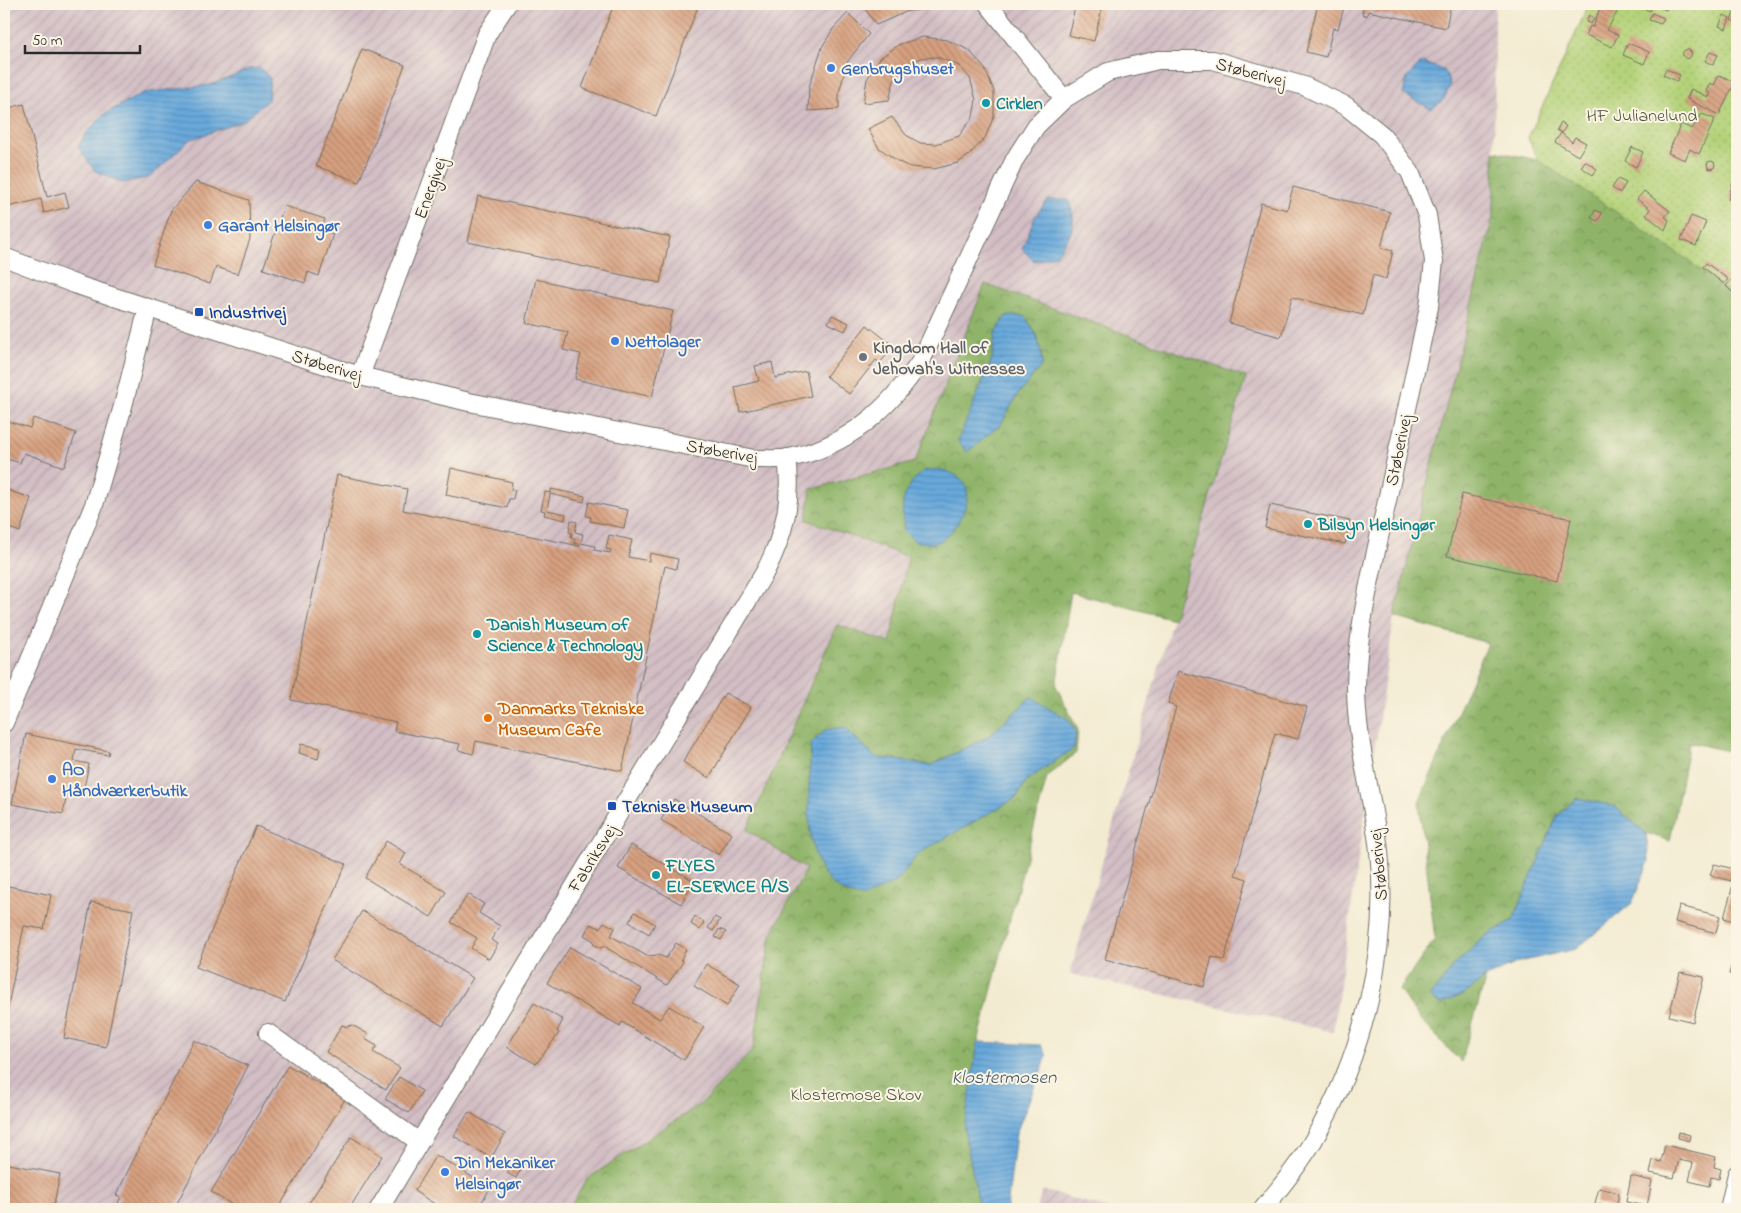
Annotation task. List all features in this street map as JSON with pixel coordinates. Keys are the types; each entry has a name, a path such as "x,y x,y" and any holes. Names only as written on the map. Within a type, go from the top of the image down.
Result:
{"street":[{"name":"Energivej","path":"360,376 487,34 507,4"},
{"path":"988,4 1064,99"},
{"name":"Støberivej","path":"4,257 148,308 360,376 468,402 754,459 787,458 820,449 851,434 878,414 902,390 921,361 1016,159 1036,126 1064,99 1108,72 1158,60 1213,60 1304,86 1346,106 1382,135 1410,172 1427,215 1434,261 1429,308 1361,620 1356,688 1362,748 1380,851 1382,903 1378,963 1362,1027 1339,1090 1313,1142 1263,1209"},
{"name":"Støberivej","path":"4,262 28,267"},
{"path":"4,723 94,505 123,406 148,308"},
{"name":"Fabriksvej","path":"379,1209 765,572 778,547 785,526 789,502 787,458"},
{"path":"268,1033 419,1142"},
{"path":"1729,1209 1737,1174"}],"shaded area":[{"path":"4,4 1495,4 1494,213 1394,617 1333,1032 1070,974 1187,569 1246,377 985,284 915,462 811,489 807,520 908,557 890,644 837,625 748,830 806,869 771,935 753,1050 702,1103 587,1179 569,1209 4,1209"},
{"path":"1042,1190 1110,1209 1037,1209"}],"green space":[{"name":"HF Julianelund","path":"1589,4 1737,4 1737,299 1682,256 1538,160 1528,138"},
{"path":"1494,151 1538,160 1682,256 1737,299 1737,753 1689,742 1670,841 1646,833 1613,806 1577,798 1557,816 1513,920 1484,937 1454,966 1430,997 1440,1004 1465,994 1486,977 1461,1062 1419,1018 1399,990 1435,939 1419,802 1488,643 1394,617 1494,213"},
{"name":"Klostermose Skov","path":"985,284 1246,377 1173,619 1071,592 1056,686 1078,730 1076,753 1047,777 978,1042 977,1209 569,1209 587,1179 702,1103 753,1050 771,935 806,869 747,830 837,625 890,643 908,557 807,520 811,489 915,462","holes":["995,334 1042,365 1018,394 1001,424 966,451 958,441 992,359","964,482 964,507 953,530","1031,697 1074,748 1027,780 1016,798 919,853 896,882 840,890 821,869 809,828 844,727 875,757 931,765 988,737"]}],"water":[{"path":"1422,62 1445,71 1450,85 1444,99 1431,109 1403,94 1407,78"},
{"path":"260,68 270,78 268,100 243,121 189,140 150,177 123,183 95,171 78,147 85,135 103,115 143,93 210,85 248,69"},
{"path":"1048,200 1068,200 1073,216 1072,229 1056,255 1034,261 1022,249 1035,217"},
{"path":"1006,316 1024,316 1038,339 1042,365 1018,394 1001,424 967,452 958,441 992,359 995,334"},
{"path":"938,469 957,476 967,488 967,497 962,516 950,533 936,543 916,542 904,531 904,498 910,484 923,471"},
{"path":"1031,697 1068,719 1076,732 1074,748 1027,780 1016,798 919,853 896,882 863,898 841,890 827,878 818,862 812,844 809,802 811,744 825,730 844,727 875,757 931,765 988,737"},
{"path":"1577,798 1614,806 1646,833 1649,861 1632,903 1576,949 1519,962 1486,977 1465,994 1440,1004 1430,997 1454,966 1484,937 1513,920 1557,816"},
{"name":"Klostermosen","path":"978,1042 1041,1045 1047,1056 1016,1133 1007,1209 977,1209 979,1205 964,1129"}],"building":[{"path":"614,4 699,4 656,116 582,88"},
{"path":"862,4 926,4 926,9 908,11 876,25"},
{"path":"1076,4 1103,4 1094,41 1068,35"},
{"path":"1318,4 1345,4 1338,29 1333,28 1326,57 1306,52"},
{"path":"1364,4 1451,4 1446,28 1368,11 1367,16 1362,14"},
{"path":"1645,4 1653,4 1650,11 1643,8"},
{"path":"1653,4 1669,4 1666,10"},
{"path":"1601,5 1617,12 1607,30 1618,35 1612,47 1586,35 1590,26 1593,27"},
{"path":"1735,11 1737,12 1737,23 1731,20"},
{"path":"848,13 869,34 848,61 839,92 839,109 808,111 809,87 822,47 833,29"},
{"path":"1652,13 1664,18 1661,24 1649,20"},
{"path":"1589,15 1594,18 1591,24 1586,22"},
{"path":"1724,15 1730,18 1726,29 1719,26"},
{"name":"Cirklen","path":"923,37 947,40 969,50 985,69 994,91 994,116 985,138 968,156 958,163 934,169 910,167 899,162 879,148 868,129 892,117 906,135 920,143 936,144 959,136 973,117 976,100 970,78 959,66 937,57 921,58 906,65 895,77 889,100 863,103 867,79 880,58 900,44"},
{"path":"1628,43 1649,52 1644,64 1623,55"},
{"path":"362,49 405,65 359,182 316,166"},
{"path":"1687,49 1692,54 1687,59 1682,54"},
{"path":"1710,52 1718,55 1713,65 1705,61"},
{"path":"1666,69 1680,75 1677,81 1663,75"},
{"path":"1719,75 1735,82 1719,115 1687,99 1691,89 1708,97 1710,93 1706,91 1710,83 1714,85"},
{"path":"24,104 47,197 65,192 69,207 44,213 41,199 4,208 4,109"},
{"path":"1702,114 1715,119 1699,154 1690,149 1685,160 1668,153 1681,124 1692,129"},
{"path":"1561,123 1566,126 1562,133 1557,130"},
{"path":"1561,133 1572,142 1575,137 1586,143 1578,156 1555,142"},
{"path":"1632,147 1643,152 1636,167 1625,161"},
{"path":"1585,161 1597,169 1593,175 1581,167"},
{"path":"1711,161 1715,165 1711,169 1707,165"},
{"path":"1735,176 1737,177 1737,203 1728,199"},
{"path":"1618,179 1626,183 1620,193 1612,188"},
{"name":"Garant Helsingør","path":"196,182 249,200 250,239 238,274 216,267 210,284 153,265 171,210"},
{"path":"1293,187 1390,212 1381,248 1393,251 1386,279 1373,275 1363,315 1292,297 1281,337 1229,323 1261,203 1287,210"},
{"path":"1644,191 1670,211 1665,217 1669,220 1665,230 1646,215 1650,209 1637,199"},
{"path":"478,196 670,237 660,283 468,242"},
{"path":"284,206 325,219 322,230 333,234 319,276 308,272 305,283 263,269"},
{"path":"1595,210 1602,213 1598,221 1591,218"},
{"path":"1691,216 1706,222 1696,246 1681,240"},
{"path":"1706,263 1728,279 1724,284 1703,267"},
{"path":"1733,278 1737,282 1737,287 1732,292 1726,286"},
{"name":"Nettolager","path":"536,279 673,311 652,397 575,379 581,354 563,350 568,332 526,323"},
{"path":"832,315 849,323 845,331 828,323"},
{"name":"Kingdom Hall of Jehovah's Witnesses","path":"867,325 890,343 885,350 888,353 880,363 876,360 849,394 826,376"},
{"path":"772,362 775,378 806,371 811,396 740,412 735,387 759,381 755,366"},
{"path":"33,418 76,433 64,467 24,453 20,463 4,458 4,420 30,428"},
{"path":"451,468 512,482 511,490 515,490 513,499 509,499 507,508 446,495"},
{"name":"Danish Museum of Science & Technology","path":"337,475 407,489 403,510 580,546 580,544 574,543 575,539 571,538 572,533 569,532 571,520 577,522 575,532 583,534 581,543 595,546 594,550 610,553 611,550 606,549 609,535 632,540 628,557 649,561 650,553 678,559 676,569 665,566 622,771 476,741 473,754 458,750 460,744 394,731 396,722 291,700"},
{"path":"4,489 31,498 20,532 4,526"},
{"path":"551,489 585,496 584,502 550,494 547,510 566,514 565,520 544,515 545,511 541,510 545,492 551,493"},
{"path":"1462,494 1571,519 1557,581 1447,556"},
{"path":"589,502 628,510 624,528 590,521 591,517 586,516"},
{"name":"Bilsyn Helsingør","path":"1270,505 1350,521 1345,544 1265,528"},
{"path":"1178,671 1307,707 1298,739 1275,733 1235,875 1247,879 1224,960 1212,957 1204,987 1105,959 1176,707 1168,704"},
{"path":"725,693 751,707 709,778 683,762"},
{"name":"AO Håndværkerbutik","path":"26,734 109,751 108,755 76,749 74,761 89,764 82,797 67,794 63,814 12,804"},
{"path":"301,744 320,748 318,759 299,753"},
{"path":"674,799 732,834 719,855 661,820"},
{"path":"256,826 346,864 285,1002 196,967"},
{"path":"386,841 406,853 400,864 446,892 431,917 365,878"},
{"name":"FLYES EL-SERVICE A/S","path":"631,845 694,881 681,904 618,868"},
{"path":"1714,864 1734,869 1731,881 1710,875"},
{"path":"1734,881 1737,882 1737,922 1724,918"},
{"path":"4,885 51,895 44,929 24,926 5,1021"},
{"path":"468,894 484,904 479,913 500,926 491,940 498,944 489,959 471,948 477,938 451,922"},
{"path":"91,902 133,910 106,1047 64,1038"},
{"path":"1679,906 1720,916 1716,933 1675,922"},
{"path":"362,911 473,978 443,1026 332,960"},
{"path":"635,912 655,924 649,934 629,922"},
{"path":"695,916 704,922 700,930 691,924"},
{"path":"715,917 720,920 713,931 708,928"},
{"path":"604,922 615,928 611,936 647,956 658,955 666,958 676,943 686,949 681,959 683,962 667,985 604,946 601,948 593,944 594,941 584,935 590,924 600,928"},
{"path":"719,929 726,932 721,940 715,937"},
{"path":"570,947 642,989 633,1003 660,1019 669,1006 704,1027 684,1060 622,1022 620,1026 547,983"},
{"path":"706,964 740,984 727,1006 694,986"},
{"path":"1731,967 1737,969 1737,976 1729,974"},
{"path":"1680,972 1704,977 1693,1022 1669,1016"},
{"path":"534,1003 563,1020 557,1031 559,1033 536,1064 507,1047"},
{"path":"342,1025 347,1027 352,1025 368,1034 365,1039 377,1046 373,1052 400,1068 386,1090 326,1052"},
{"path":"194,1040 248,1066 174,1209 122,1209 123,1206 118,1203 121,1197 116,1195"},
{"path":"288,1065 345,1099 278,1209 239,1209 211,1192"},
{"path":"399,1077 422,1091 409,1113 385,1099"},
{"path":"469,1112 505,1134 491,1158 454,1136"},
{"path":"1679,1132 1690,1135 1689,1141 1678,1138"},
{"path":"351,1137 382,1156 349,1209 318,1209 309,1203"},
{"path":"1665,1145 1716,1157 1714,1167 1721,1169 1719,1179 1711,1177 1709,1186 1689,1181 1693,1163 1679,1160 1674,1178 1650,1173 1653,1160 1661,1162"},
{"name":"Din Mekaniker Helsingør","path":"436,1155 490,1188 478,1209 436,1209 438,1206 414,1191"},
{"path":"515,1159 524,1164 516,1178 507,1173"},
{"path":"4,1163 60,1174 53,1209 4,1209"},
{"path":"1631,1176 1652,1181 1647,1206 1626,1202"},
{"path":"1599,1188 1619,1193 1616,1209 1595,1203"}],"place":[{"name":"Genbrugshuset","path":"831,68"},
{"name":"Cirklen","path":"986,103"},
{"name":"Garant Helsingør","path":"208,225"},
{"name":"Industrivej","path":"199,312"},
{"name":"Nettolager","path":"615,341"},
{"name":"Kingdom Hall of Jehovah's Witnesses","path":"863,357"},
{"name":"Bilsyn Helsingør","path":"1308,524"},
{"name":"Danish Museum of Science & Technology","path":"477,634"},
{"name":"Danmarks Tekniske Museum Cafe","path":"488,718"},
{"name":"AO Håndværkerbutik","path":"52,779"},
{"name":"Tekniske Museum","path":"612,806"},
{"name":"FLYES EL-SERVICE A/S","path":"656,875"},
{"name":"Din Mekaniker Helsingør","path":"445,1172"}]}
